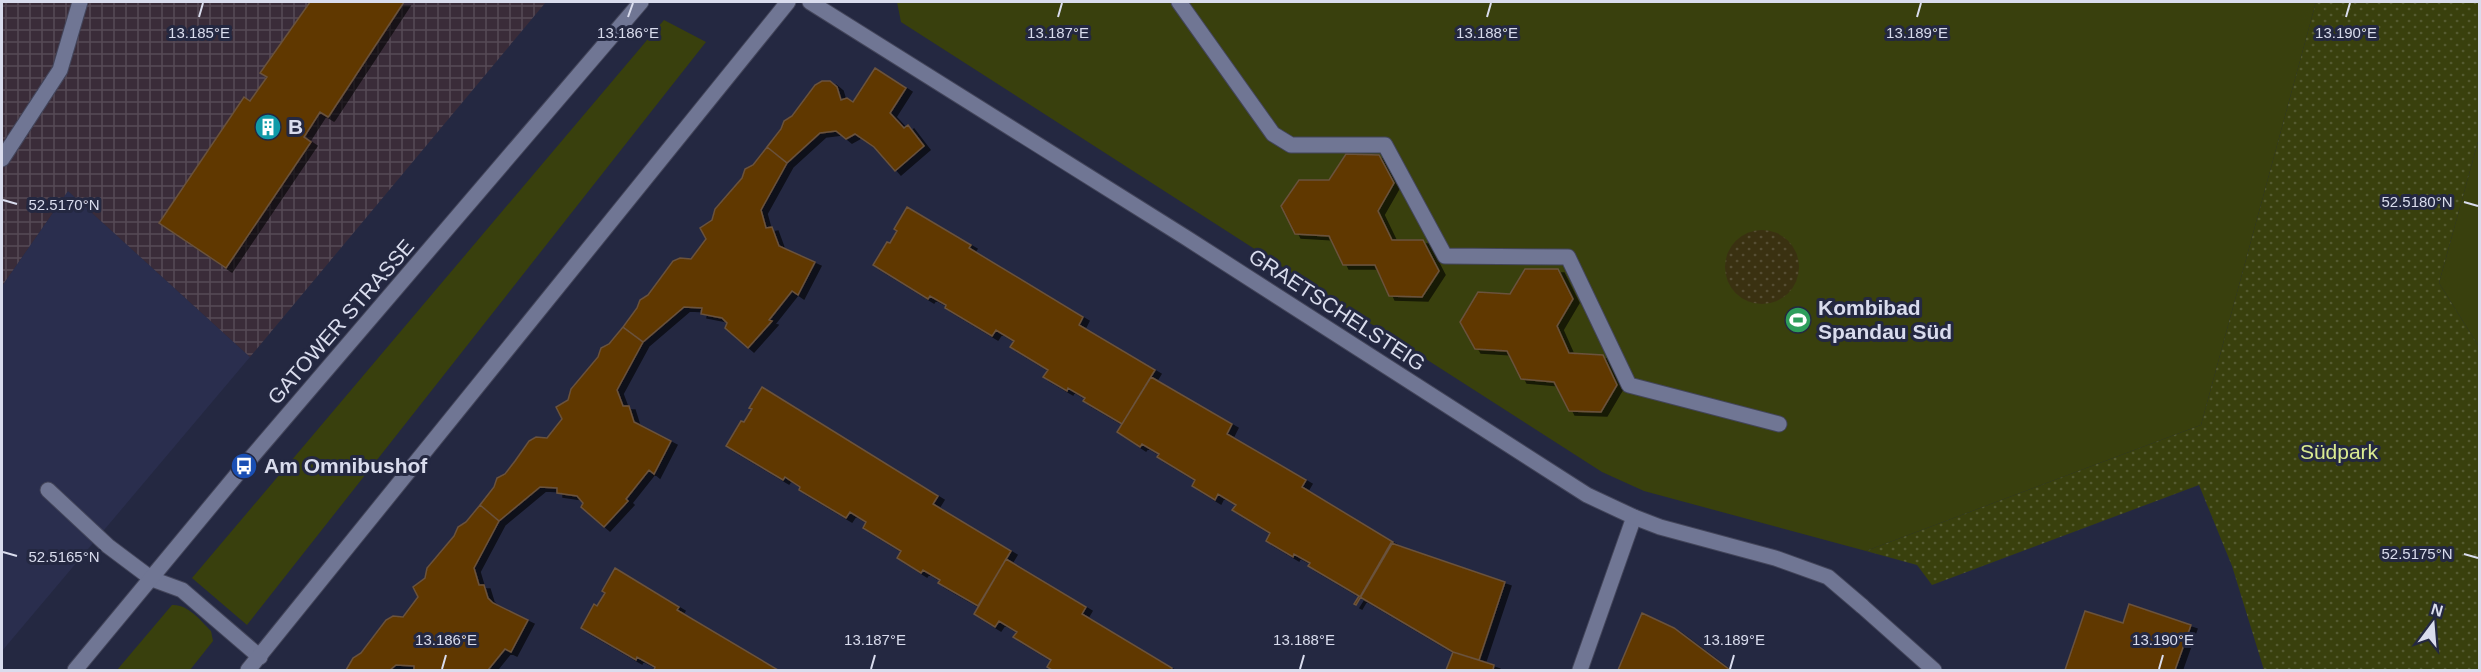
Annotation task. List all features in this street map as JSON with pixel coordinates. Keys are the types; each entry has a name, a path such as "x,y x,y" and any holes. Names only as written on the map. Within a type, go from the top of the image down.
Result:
{"main road":[{"path":"2,159 60,70 80,2"},
{"name":"GATOWER STRASSE","path":"75,670 244,466 641,2"},
{"path":"248,670 788,2"},
{"name":"GRAETSCHELSTEIG","path":"810,2 1185,237 1587,495 1660,527 1774,558 1828,577 1934,670"},
{"path":"1179,2 1274,134 1291,145 1385,145 1445,256 1568,257 1629,385 1779,424"},
{"path":"48,490 108,546 152,579 182,590 260,657"},
{"path":"1580,670 1634,517"}],"shaded area":[{"path":"2,2 546,2 250,357 68,191 2,286"},
{"path":"68,191 250,357 2,651 2,286"}],"green space":[{"name":"Kombibad Spandau Süd","path":"897,2 2316,2 2201,425 1866,551 1644,491 1602,472 901,22"},
{"name":"Südpark","path":"2316,2 2479,2 2479,138 2439,283 2479,347 2479,670 2264,670 2232,566 2199,485 1932,585 1917,565 1866,551 2201,425"},
{"path":"664,20 706,42 247,625 192,578"},
{"path":"2479,138 2479,347 2439,283"},
{"path":"172,605 188,610 211,631 213,641 190,670 117,670"}],"sand":[{"path":"1755,230 1769,230 1783,236 1793,246 1799,260 1799,274 1793,288 1783,298 1769,304 1755,304 1741,298 1731,288 1725,274 1725,260 1731,246 1741,236"}],"building":[{"name":"B","path":"310,2 404,2 329,116 320,112 304,137 311,142 226,268 159,223 244,97 250,101 267,77 260,73"},
{"path":"875,68 906,88 890,113 904,128 908,125 924,146 895,171 874,147 855,134 846,139 836,131 820,133 787,163 767,147 781,129 784,121 792,116 815,85 822,81 830,81 837,87 841,100 847,98 853,102"},
{"path":"767,147 787,163 761,210 766,228 772,227 779,246 815,262 798,295 792,291 769,320 772,321 748,348 725,328 727,323 722,318 701,314 702,308 684,307 643,342 623,327 640,300 648,295 673,261 680,258 691,259 706,239 700,228 712,220 715,209 742,178 745,169 753,165"},
{"path":"1346,154 1379,155 1394,183 1378,211 1392,240 1423,240 1439,271 1422,297 1389,296 1375,265 1343,265 1329,236 1295,234 1281,206 1299,180 1329,180"},
{"path":"907,207 971,245 969,248 1083,317 1079,325 1155,370 1122,424 1083,401 1085,398 1043,377 1048,370 1010,347 1014,341 996,330 992,336 945,308 946,305 930,296 928,299 873,265 887,242 890,243 897,231 894,229"},
{"path":"1525,269 1558,269 1573,299 1557,326 1569,353 1603,355 1617,385 1601,412 1569,411 1554,382 1521,379 1507,351 1475,349 1460,322 1478,292 1510,294"},
{"path":"623,327 643,342 617,390 623,406 629,406 634,422 671,441 654,474 649,470 626,499 628,501 604,527 581,507 583,503 577,496 557,493 557,488 540,487 499,521 480,505 494,487 497,478 505,474 529,441 536,437 547,438 562,419 556,407 568,400 571,389 598,357 601,348 609,344"},
{"path":"1151,377 1232,424 1227,434 1306,480 1302,487 1393,542 1356,605 1354,604 1359,596 1308,566 1310,563 1294,554 1293,557 1266,541 1270,533 1232,510 1236,505 1218,494 1215,500 1192,486 1195,480 1157,457 1159,454 1142,444 1140,447 1117,432"},
{"path":"762,387 938,496 933,504 1011,551 978,606 938,583 940,580 923,570 921,573 897,558 901,551 863,528 866,522 850,512 846,518 799,490 800,487 785,477 783,480 726,446 741,421 744,422 752,409 749,408"},
{"path":"480,505 499,521 474,568 479,585 484,585 488,598 493,603 528,620 511,652 505,649 488,670 414,670 414,666 396,665 390,670 346,670 353,658 361,653 386,620 393,616 403,617 418,597 413,587 425,578 427,568 454,536 458,527 466,522"},
{"path":"1391,543 1505,582 1479,660 1453,652 1360,597"},
{"path":"1006,559 1086,607 1082,614 1172,668 1171,670 1052,670 1047,667 1051,660 1013,637 1017,632 999,621 995,627 974,614"},
{"path":"615,568 679,607 677,610 778,670 654,670 655,667 637,657 636,660 581,628 594,604 597,606 605,593 602,591"},
{"path":"2129,604 2191,625 2175,670 2065,670 2085,611 2123,623"},
{"path":"1642,613 1674,628 1730,670 1618,670"},
{"path":"1453,652 1494,665 1493,670 1446,670"}],"place":[{"name":"B","path":"268,127"},
{"name":"Kombibad Spandau Süd","path":"1798,320"},
{"name":"Am Omnibushof","path":"244,466"}]}
